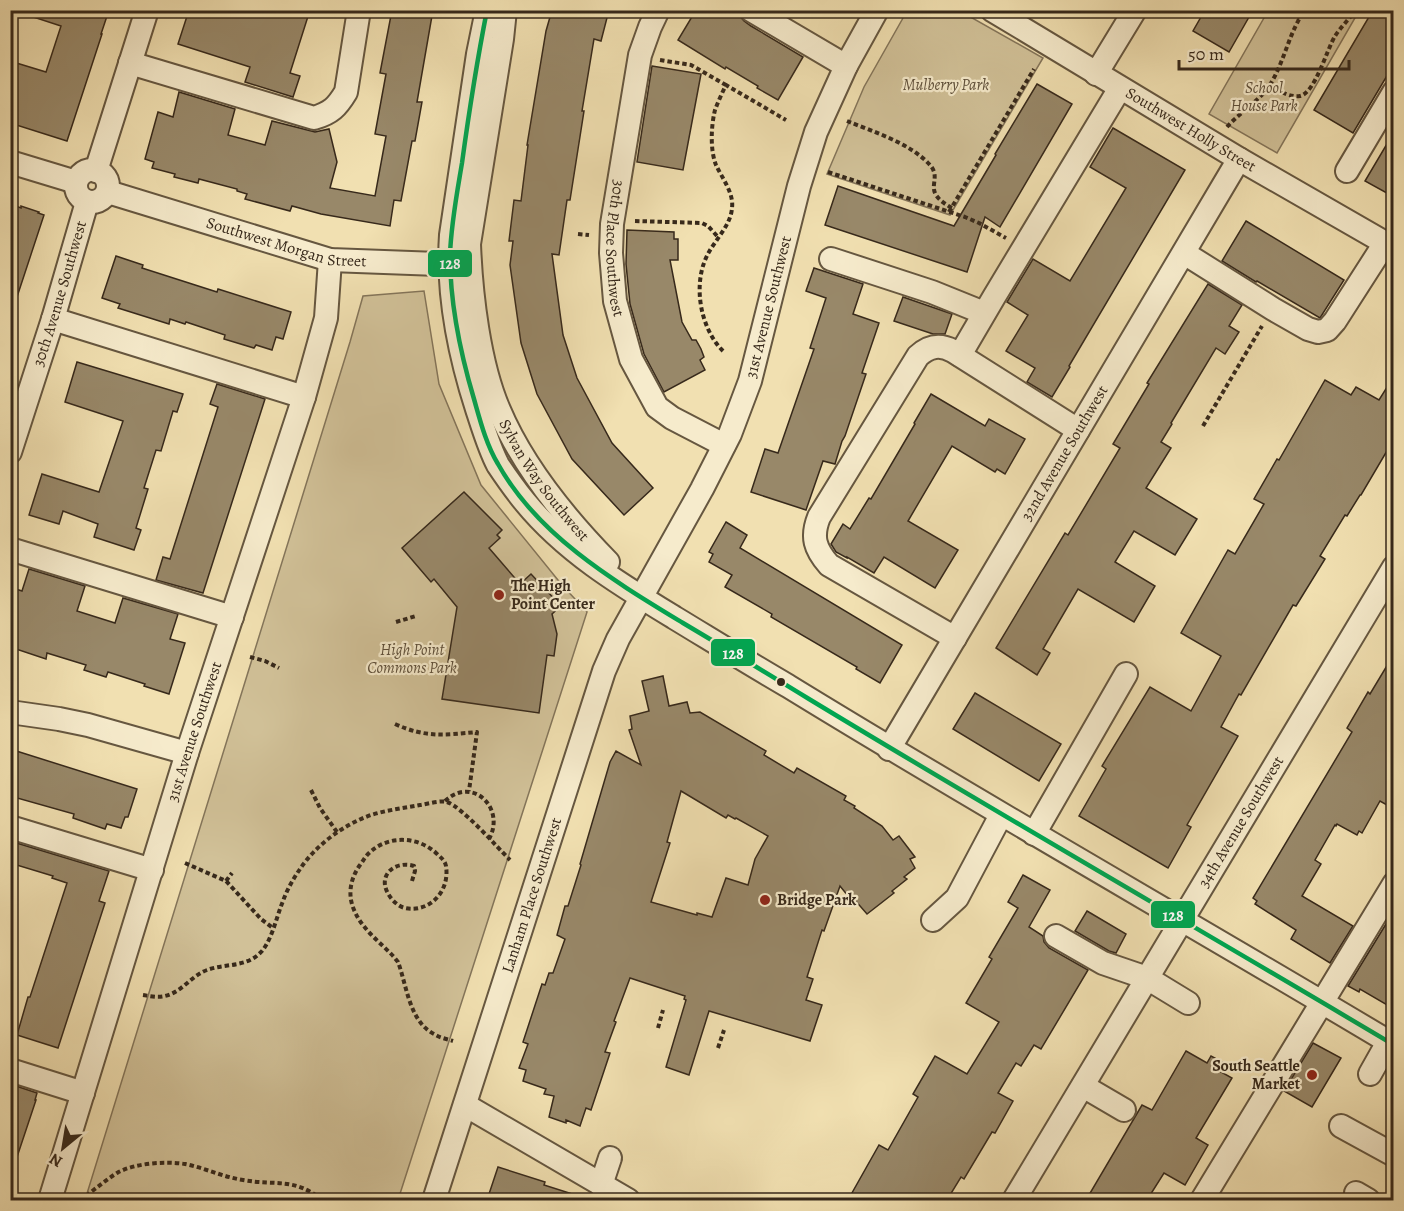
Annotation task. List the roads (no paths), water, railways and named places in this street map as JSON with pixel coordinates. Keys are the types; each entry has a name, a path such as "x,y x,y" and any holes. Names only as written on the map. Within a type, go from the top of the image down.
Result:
{"street":[{"path":"96,171 147,10"},
{"path":"130,63 314,118 327,114 340,103 346,92 359,10"},
{"name":"Sylvan Way Southwest","path":"460,265 451,235 478,54 488,10"},
{"name":"Sylvan Way Southwest","path":"505,10 469,244 460,265 454,312 468,380 498,464 524,501 554,534 597,568 642,598"},
{"name":"30th Place Southwest","path":"658,10 639,56 612,224 611,253 615,301 631,358 657,407 672,418 724,445"},
{"path":"751,10 846,66"},
{"name":"31st Avenue Southwest","path":"642,598 724,445 750,381 799,186 816,132 846,66 877,10"},
{"name":"Southwest Holly Street","path":"992,10 1239,159 1389,245"},
{"path":"1096,74 1135,10"},
{"path":"960,356 1120,88"},
{"path":"1347,171 1394,92"},
{"name":"32nd Avenue Southwest","path":"890,748 1239,159"},
{"path":"10,162 76,182"},
{"path":"96,171 106,178 108,192 100,201 87,202 77,193 76,182 82,173 96,171"},
{"name":"Southwest Morgan Street","path":"108,192 330,260 460,265"},
{"name":"30th Avenue Southwest","path":"10,452 53,319 87,202"},
{"path":"1184,253 1272,309 1318,332 1327,330 1335,321 1389,245"},
{"path":"831,259 932,292 984,314"},
{"name":"31st Avenue Southwest","path":"50,1200 187,753 304,397 326,318 330,260"},
{"path":"53,319 304,397"},
{"path":"955,638 829,565 817,548 815,527 819,518 918,356 931,347 946,347 1078,430"},
{"path":"10,549 232,617"},
{"name":"34th Avenue Southwest","path":"1014,1200 1394,567"},
{"path":"642,598 1001,815 1391,1043 1370,1074"},
{"name":"Lanham Place Southwest","path":"434,1200 604,671 618,639 642,598"},
{"path":"1034,834 1126,674"},
{"path":"10,712 88,725 187,753"},
{"path":"933,920 957,898 1001,815"},
{"path":"10,827 152,870"},
{"path":"1210,1195 1251,1133 1321,1002 1394,884"},
{"path":"1056,936 1102,963 1147,978 1188,1004"},
{"path":"10,1070 83,1093"},
{"path":"1083,1086 1124,1110"},
{"path":"465,1105 611,1194"},
{"path":"1341,1126 1394,1155"},
{"path":"610,1158 611,1194"}],"place":[{"name":"The High Point Center","path":"499,595"},
{"name":"Bridge Park","path":"765,900"},
{"name":"South Seattle Market","path":"1312,1075"}],"park label":[{"name":"Mulberry Park","path":"946,85"},
{"name":"School House Park","path":"1264,97"},
{"name":"High Point Commons Park","path":"412,659"}]}
